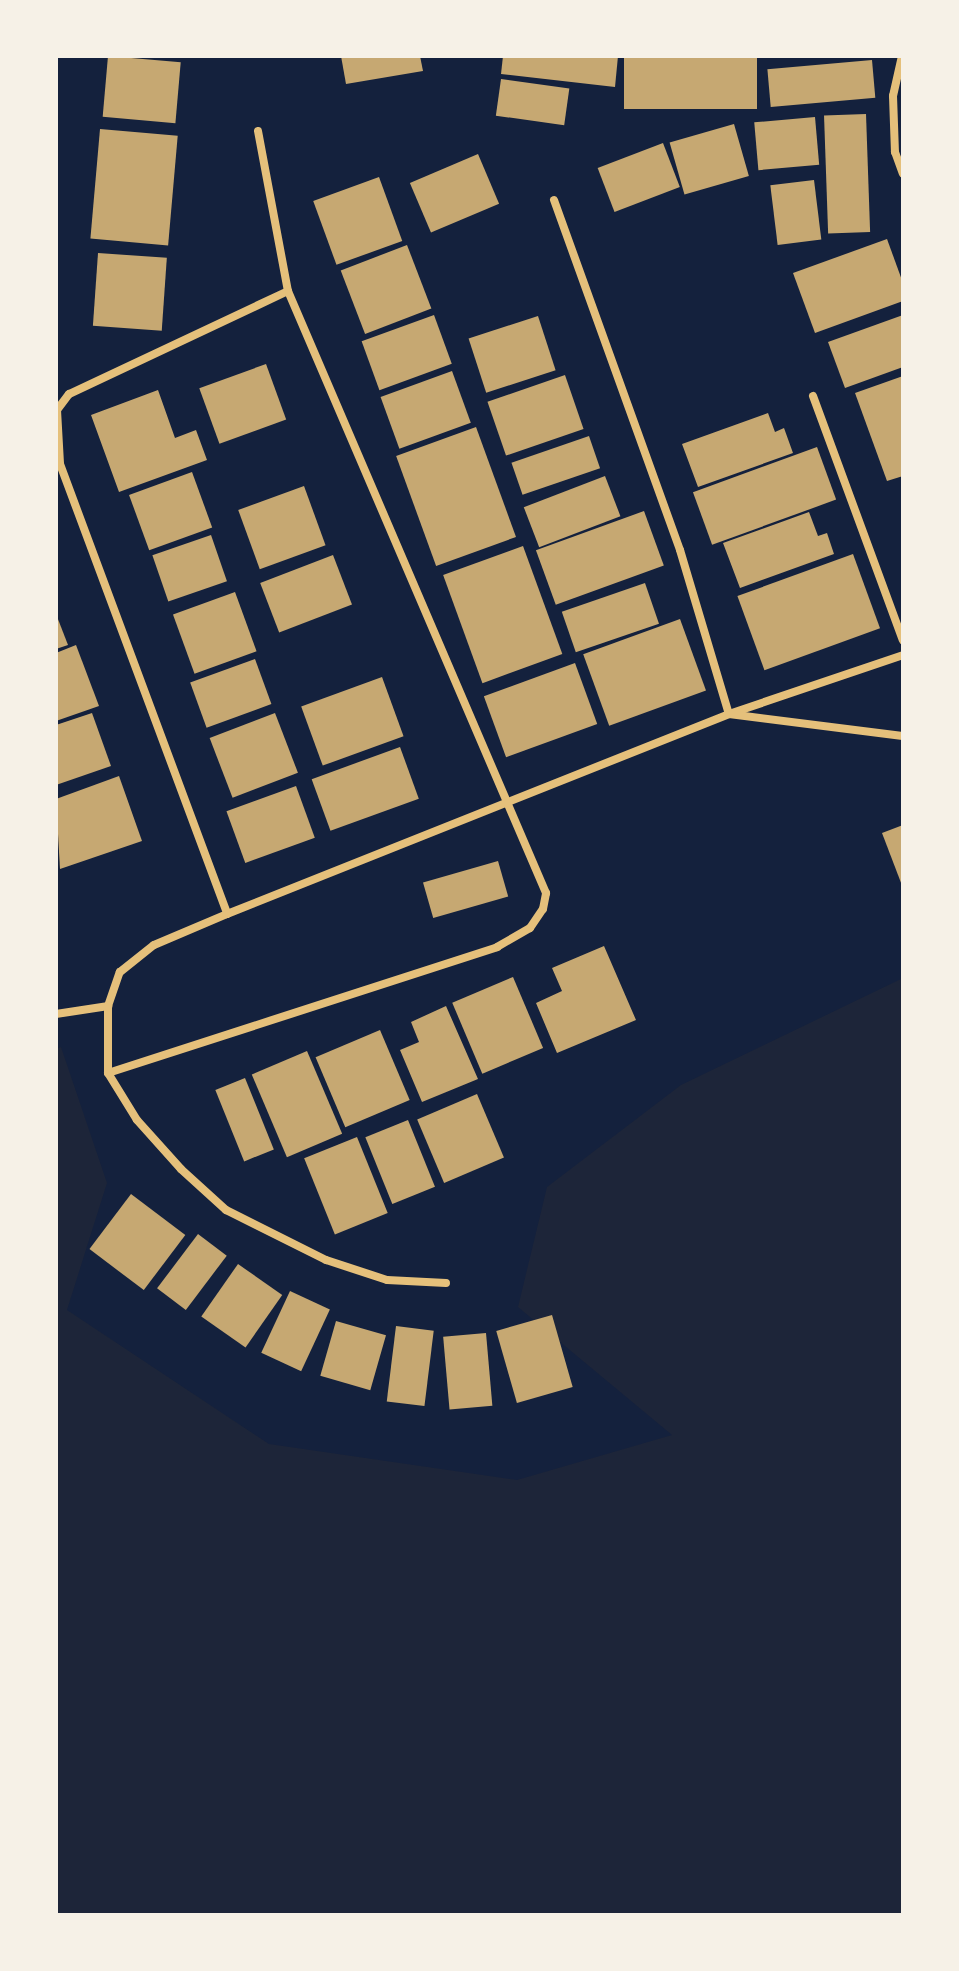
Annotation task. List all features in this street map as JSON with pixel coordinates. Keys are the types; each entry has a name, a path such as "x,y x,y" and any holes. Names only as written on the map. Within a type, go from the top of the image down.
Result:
{"street":[{"path":"902,56 893,96 895,152 903,174"},
{"path":"108,1073 497,947 530,928 543,909 546,893 288,291 258,131"},
{"path":"554,200 680,550 729,714"},
{"path":"227,914 58,465 57,410 69,394 288,291"},
{"path":"813,396 903,640"},
{"path":"446,1283 387,1280 326,1260 226,1210 137,1120 108,1073 108,1006 120,972 154,945 227,914 729,714 903,655"},
{"path":"729,714 903,736"},
{"path":"56,1014 108,1006"}],"shaded area":[{"path":"903,978 903,1915 56,1915 56,1049 61,1047 107,1183 67,1310 269,1444 517,1480 672,1435 518,1307 547,1187 681,1085"}],"building":[{"path":"108,56 181,62 175,123 103,117"},
{"path":"341,56 420,56 423,71 346,84"},
{"path":"503,56 618,56 615,87 501,74"},
{"path":"624,56 757,56 757,109 624,109"},
{"path":"872,60 875,98 771,107 767,69"},
{"path":"501,79 569,89 564,125 496,116"},
{"path":"866,114 870,232 828,233 824,115"},
{"path":"815,117 819,165 758,170 754,122"},
{"path":"734,124 749,176 684,194 670,142"},
{"path":"100,129 178,136 168,245 90,239"},
{"path":"663,143 680,187 614,212 598,168"},
{"path":"478,154 499,204 431,233 410,183"},
{"path":"379,177 402,241 336,265 313,201"},
{"path":"814,180 821,240 778,245 770,185"},
{"path":"887,239 903,283 903,301 815,333 793,273"},
{"path":"407,245 431,308 365,334 341,270"},
{"path":"98,253 167,258 162,331 93,326"},
{"path":"434,315 452,364 379,390 362,341"},
{"path":"903,315 903,367 845,388 828,342"},
{"path":"538,316 556,370 486,393 469,339"},
{"path":"266,364 286,419 219,444 199,388"},
{"path":"452,371 471,423 399,449 381,397"},
{"path":"565,375 584,429 506,456 487,402"},
{"path":"903,376 903,476 887,481 855,393"},
{"path":"158,390 175,438 196,430 207,460 119,492 91,415"},
{"path":"768,413 775,432 784,428 793,453 698,487 682,444"},
{"path":"476,427 516,537 436,566 396,456"},
{"path":"589,436 600,468 523,495 511,463"},
{"path":"817,447 836,500 712,545 693,492"},
{"path":"192,472 212,527 149,550 129,495"},
{"path":"605,476 620,516 539,547 524,507"},
{"path":"304,486 326,545 260,569 238,510"},
{"path":"644,511 664,566 556,605 536,550"},
{"path":"809,512 818,536 827,533 834,554 740,588 723,543"},
{"path":"211,535 227,581 168,602 152,555"},
{"path":"523,546 562,654 482,683 443,575"},
{"path":"853,554 880,628 764,670 737,596"},
{"path":"333,555 352,604 279,632 260,583"},
{"path":"645,583 659,624 576,652 562,612"},
{"path":"235,592 257,651 195,674 173,615"},
{"path":"56,614 68,645 56,649"},
{"path":"680,619 706,690 609,726 583,654"},
{"path":"76,645 99,706 56,721 56,653"},
{"path":"255,659 271,704 207,728 190,683"},
{"path":"575,663 597,724 506,757 484,696"},
{"path":"382,677 404,736 323,766 301,706"},
{"path":"92,713 111,766 56,785 56,725"},
{"path":"275,713 298,773 233,798 210,738"},
{"path":"400,747 419,799 330,831 312,779"},
{"path":"119,776 142,841 60,869 56,799"},
{"path":"296,786 315,838 245,863 226,811"},
{"path":"903,825 903,888 882,833"},
{"path":"498,861 508,897 433,918 423,882"},
{"path":"604,946 636,1020 557,1053 536,1003 562,991 552,968"},
{"path":"513,977 543,1048 482,1074 452,1003"},
{"path":"446,1006 478,1079 422,1102 400,1050 419,1042 411,1022"},
{"path":"380,1030 410,1100 345,1127 316,1057"},
{"path":"307,1051 342,1134 287,1157 252,1074"},
{"path":"245,1078 274,1149 244,1161 215,1090"},
{"path":"477,1094 504,1158 444,1183 417,1119"},
{"path":"408,1120 435,1187 392,1204 365,1137"},
{"path":"357,1137 388,1213 335,1234 304,1158"},
{"path":"131,1194 185,1235 144,1290 89,1249"},
{"path":"198,1234 227,1256 186,1310 157,1288"},
{"path":"238,1264 282,1295 246,1347 201,1316"},
{"path":"290,1291 330,1310 301,1371 261,1353"},
{"path":"552,1315 573,1387 517,1403 496,1331"},
{"path":"336,1321 386,1335 370,1390 320,1376"},
{"path":"396,1326 434,1331 424,1406 387,1401"},
{"path":"486,1333 492,1406 450,1409 443,1337"}]}
